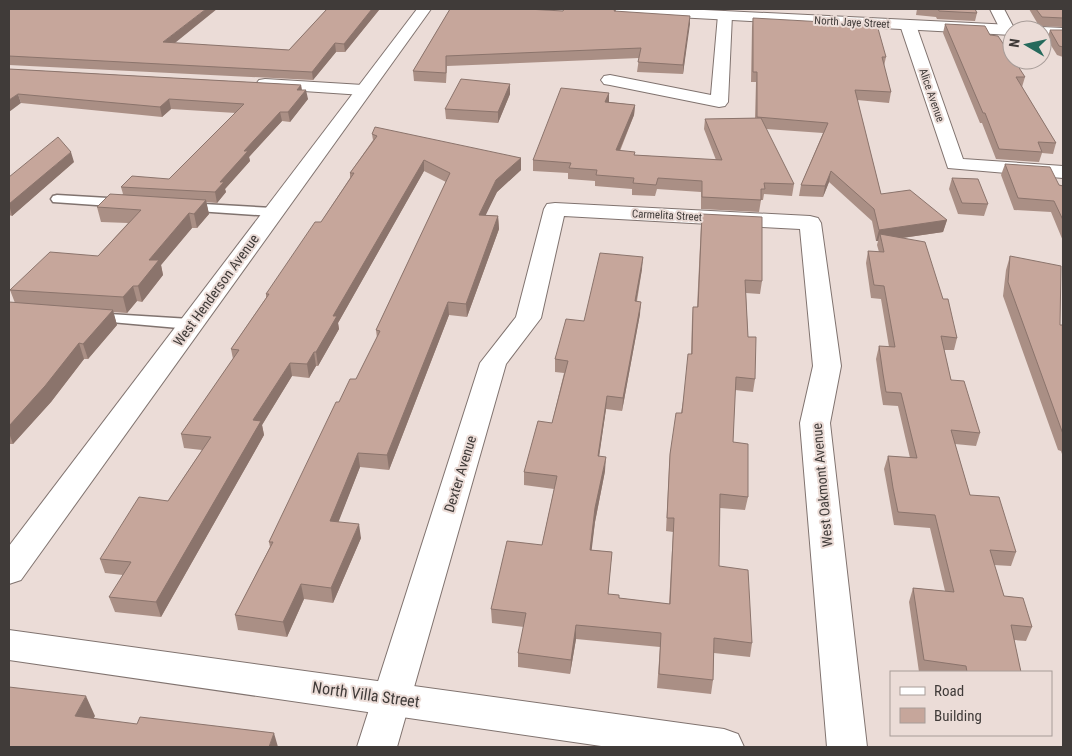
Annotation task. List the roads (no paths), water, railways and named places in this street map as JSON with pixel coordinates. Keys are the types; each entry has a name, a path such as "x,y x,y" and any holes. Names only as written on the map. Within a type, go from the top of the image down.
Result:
{"street":[{"name":"West Henderson Avenue","path":"9,572 424,9"},
{"name":"North Jaye Street","path":"603,9 663,10 1002,30"},
{"path":"997,9 1004,20"},
{"path":"610,80 719,102 725,15"},
{"name":"Alice Avenue","path":"908,25 955,164 1063,172"},
{"path":"251,84 363,90"},
{"name":"Carmelita Street","path":"554,209 810,223"},
{"name":"Dexter Avenue","path":"376,747 494,363 528,318 554,209"},
{"name":"West Oakmont Avenue","path":"810,223 827,366 815,423 847,747"},
{"name":"North Villa Street","path":"9,644 724,747"}],"lane":[{"path":"57,199 136,204"},
{"path":"175,206 273,212"},
{"path":"76,316 190,324"}]}
